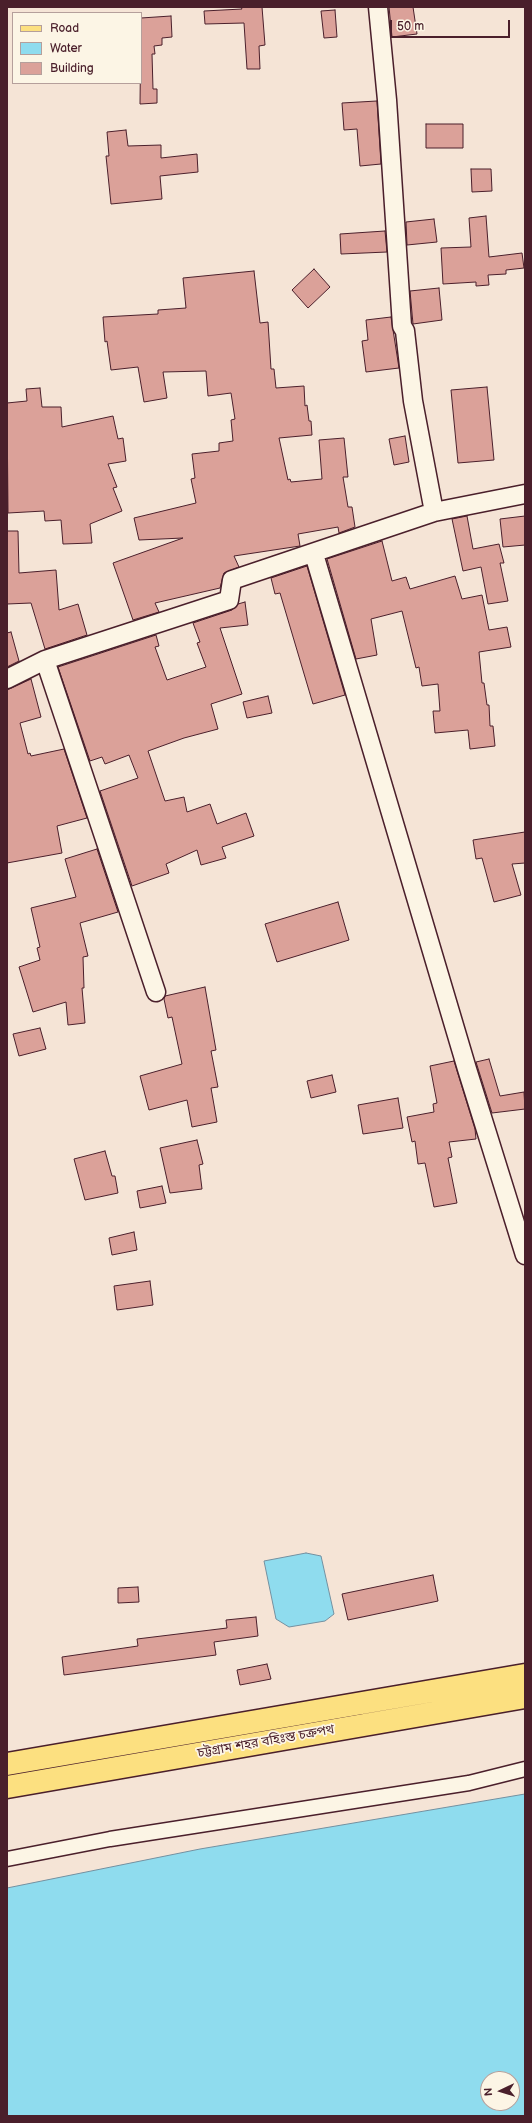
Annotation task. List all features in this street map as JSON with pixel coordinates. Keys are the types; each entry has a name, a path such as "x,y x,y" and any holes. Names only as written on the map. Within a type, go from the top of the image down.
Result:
{"main road":[{"name":"চট্টগ্রাম শহর বহিঃস্ত চক্রপথ","path":"7,1764 525,1675"},
{"name":"চট্টগ্রাম শহর বহিঃস্ত চক্রপথ","path":"7,1787 525,1697"}],"street":[{"path":"378,7 387,100 402,326 405,330 413,401 434,512"},
{"path":"7,679 45,660 229,600 232,580 314,554 434,512 525,494"},
{"path":"314,554 467,1069 525,1254"},
{"path":"45,660 156,992"},
{"path":"7,1859 110,1840 469,1782 525,1769"}],"water":[{"path":"306,1553 321,1556 334,1614 325,1621 289,1627 276,1619 264,1561"},
{"path":"525,1794 525,2116 7,2116 7,1888 200,1849"}],"building":[{"path":"241,7 262,7 265,45 259,46 260,69 247,69 244,23 205,24 204,11 242,9"},
{"path":"389,7 413,7 417,34 392,37"},
{"path":"335,10 337,37 324,38 321,11"},
{"path":"171,16 172,37 162,38 162,45 154,46 155,54 152,54 153,89 157,89 157,103 140,104 140,84 142,84 142,18"},
{"path":"377,101 381,164 360,166 357,129 344,130 342,103"},
{"path":"426,124 463,124 463,148 426,148"},
{"path":"126,130 128,146 161,145 161,158 197,154 198,172 160,176 162,199 111,204 106,156 109,156 107,132"},
{"path":"471,169 491,169 492,191 472,192"},
{"path":"486,216 489,257 522,253 524,268 506,270 506,274 488,275 489,285 476,286 476,282 443,284 441,248 471,247 469,218"},
{"path":"434,219 437,242 407,245 406,222"},
{"path":"385,231 387,252 341,254 340,234"},
{"path":"314,269 330,287 308,308 292,290"},
{"path":"254,271 260,323 268,322 271,369 274,369 276,388 304,386 305,406 307,405 309,421 311,421 312,435 279,438 288,480 290,479 291,482 322,479 319,440 344,438 348,477 343,477 348,507 352,507 355,527 339,533 338,527 298,534 300,546 234,556 239,567 224,573 220,588 155,603 159,612 133,620 113,563 183,538 139,540 134,518 196,503 191,479 195,478 192,454 219,451 219,443 233,441 231,420 235,419 231,393 208,396 206,371 163,372 167,398 144,402 138,367 111,370 107,341 105,342 103,317 158,314 158,310 186,308 183,278"},
{"path":"439,288 442,320 413,324 410,291"},
{"path":"391,317 399,368 366,372 362,341 368,340 366,320"},
{"path":"487,387 494,460 458,463 451,390"},
{"path":"40,388 42,407 61,407 62,427 113,416 118,439 123,438 126,461 108,464 117,487 113,488 122,511 90,524 92,543 63,544 61,520 45,521 44,511 8,513 7,403 27,401 26,389"},
{"path":"405,436 409,462 394,465 389,439"},
{"path":"467,516 473,549 499,544 504,563 500,563 508,601 488,604 481,567 463,571 452,519"},
{"path":"525,516 525,545 503,547 500,519"},
{"path":"7,531 18,531 19,573 56,570 59,610 78,604 87,635 45,649 31,603 7,604"},
{"path":"382,541 392,581 406,577 410,589 455,576 462,599 482,595 489,630 507,627 511,647 479,652 482,683 484,683 487,705 489,705 490,726 493,726 495,746 470,749 468,730 435,733 433,711 440,711 438,684 422,686 419,667 416,668 402,611 371,619 377,655 356,659 327,559"},
{"path":"307,566 345,695 313,704 280,593 275,594 271,578"},
{"path":"245,602 248,625 220,628 242,694 211,704 218,729 184,738 148,751 165,801 184,797 187,812 210,804 217,824 246,813 254,836 222,847 226,858 201,865 197,850 166,864 169,873 132,886 100,791 138,778 129,755 105,764 102,757 90,761 58,667 156,635 159,646 155,647 167,680 206,667 197,643 200,642 193,623 232,610 238,604"},
{"path":"11,632 19,661 7,667 7,633"},
{"path":"31,679 41,717 20,723 28,754 30,753 31,756 64,749 87,818 57,826 62,853 7,863 7,690"},
{"path":"268,696 272,713 247,718 243,702"},
{"path":"525,832 525,863 512,864 521,895 494,902 482,858 476,859 473,840"},
{"path":"97,849 118,912 80,923 88,956 83,957 84,988 82,988 85,1023 68,1025 66,1002 33,1012 19,967 40,960 37,948 40,947 31,908 76,897 65,859"},
{"path":"338,902 349,940 277,962 265,924"},
{"path":"205,987 216,1050 211,1051 218,1087 211,1088 217,1122 192,1127 187,1100 149,1110 140,1076 182,1064 172,1017 168,1018 164,999 165,996"},
{"path":"40,1028 46,1049 19,1056 13,1034"},
{"path":"489,1059 500,1096 524,1092 525,1109 492,1113 476,1062"},
{"path":"454,1061 475,1129 476,1139 449,1142 452,1157 448,1158 457,1203 434,1207 425,1163 418,1164 415,1141 412,1142 407,1117 434,1112 433,1104 437,1103 430,1066"},
{"path":"332,1075 336,1092 311,1098 307,1081"},
{"path":"398,1098 403,1128 363,1134 358,1105"},
{"path":"197,1140 203,1164 199,1165 202,1189 170,1193 160,1148"},
{"path":"105,1151 112,1176 115,1176 118,1193 85,1200 74,1159"},
{"path":"162,1186 166,1203 140,1208 137,1191"},
{"path":"134,1232 137,1250 112,1255 109,1238"},
{"path":"150,1281 153,1305 117,1310 114,1286"},
{"path":"433,1575 438,1601 348,1620 342,1594"},
{"path":"138,1587 139,1602 118,1603 118,1588"},
{"path":"256,1617 258,1636 214,1642 216,1655 64,1675 62,1657 138,1646 137,1639 227,1628 226,1620"},
{"path":"267,1664 271,1679 240,1685 237,1670"}]}
